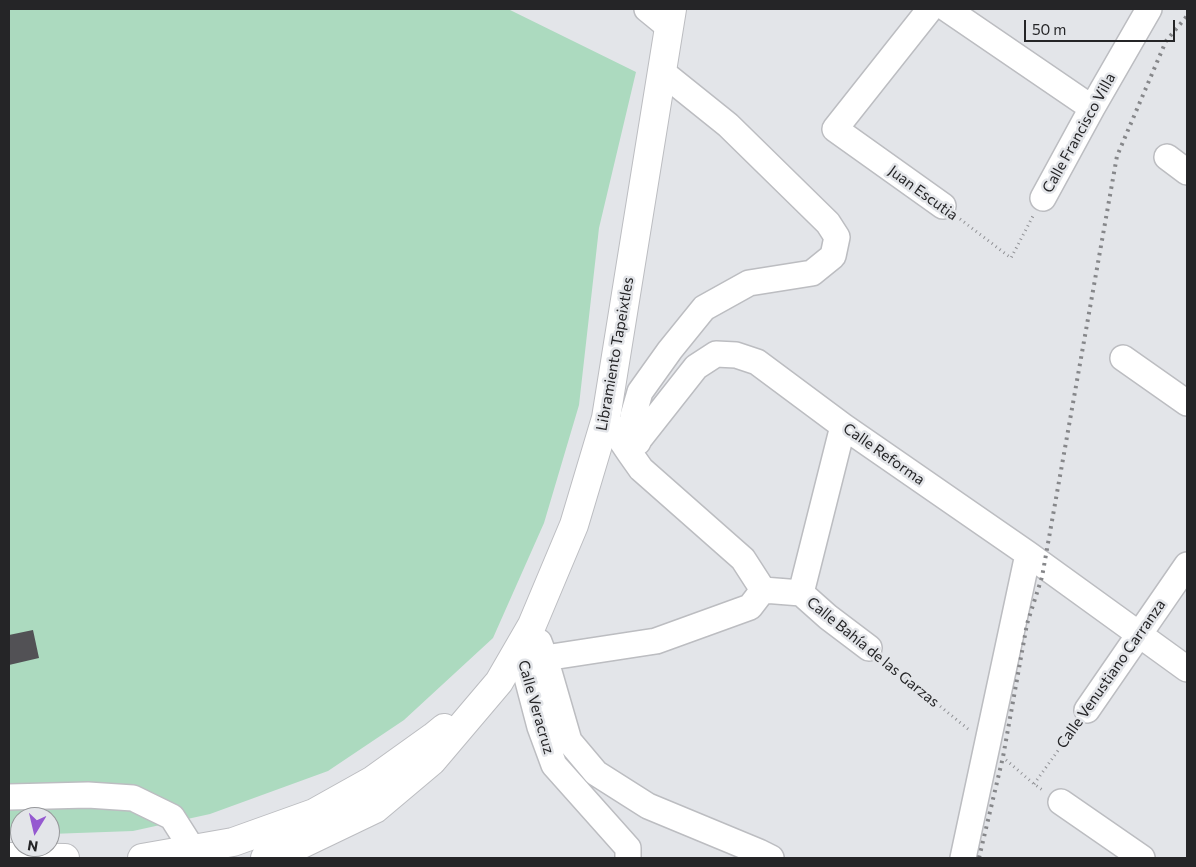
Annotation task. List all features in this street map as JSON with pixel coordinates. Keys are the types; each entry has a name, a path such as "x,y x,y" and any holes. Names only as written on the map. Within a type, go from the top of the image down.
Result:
{"main road":[{"name":"Libramiento Tapeixtles","path":"265,858 300,845 374,809 432,761 499,682 525,636 574,525 606,418 671,18"},
{"name":"Libramiento Tapeixtles","path":"142,858 234,842 314,813 373,780 433,737 499,682"},
{"path":"308,858 374,809"},
{"path":"9,857 64,858"}],"street":[{"path":"647,9 671,18"},
{"name":"Juan Escutia","path":"930,9 835,129 943,206"},
{"path":"947,9 1092,108"},
{"name":"Calle Francisco Villa","path":"1043,198 1148,9"},
{"path":"633,447 633,416 640,392 670,350 704,308 749,283 812,273 833,256 836,237 828,223 728,125 662,72"},
{"path":"1166,158 1187,172"},
{"name":"Calle Reforma","path":"633,447 696,367 716,354 736,355 757,362 843,426 1028,554 1187,669"},
{"path":"1124,358 1187,403"},
{"path":"545,658 656,641 750,607 762,590 743,559 642,469 633,447 606,418"},
{"path":"801,593 843,426"},
{"path":"963,858 1028,554"},
{"name":"Calle Venustiano Carranza","path":"1087,710 1187,565"},
{"name":"Calle Bahía de las Garzas","path":"762,590 801,593 828,617 870,648"},
{"path":"525,636 545,658 569,741 596,773 648,806 763,856"},
{"name":"Calle Veracruz","path":"525,636 540,727 554,765 628,848 628,858"},
{"path":"9,797 88,795 133,798 172,817 193,850"},
{"path":"1061,802 1142,858"}],"path":[{"name":"Calle Francisco Villa","path":"1011,258 1043,198"},
{"name":"Juan Escutia","path":"943,206 1011,258"},
{"name":"Calle Bahía de las Garzas","path":"870,648 1034,784 1061,802"},
{"name":"Calle Venustiano Carranza","path":"1034,784 1087,710"}],"green space":[{"path":"9,9 508,9 636,72 599,228 579,405 544,523 493,638 404,720 328,771 210,814 133,831 60,834 60,807 10,807 9,835"}],"building":[{"path":"33,630 39,658 9,665 9,635"}],"railway":[{"path":"979,858 1003,757 1027,624 1042,577 1117,156 1166,41 1187,16"}]}
